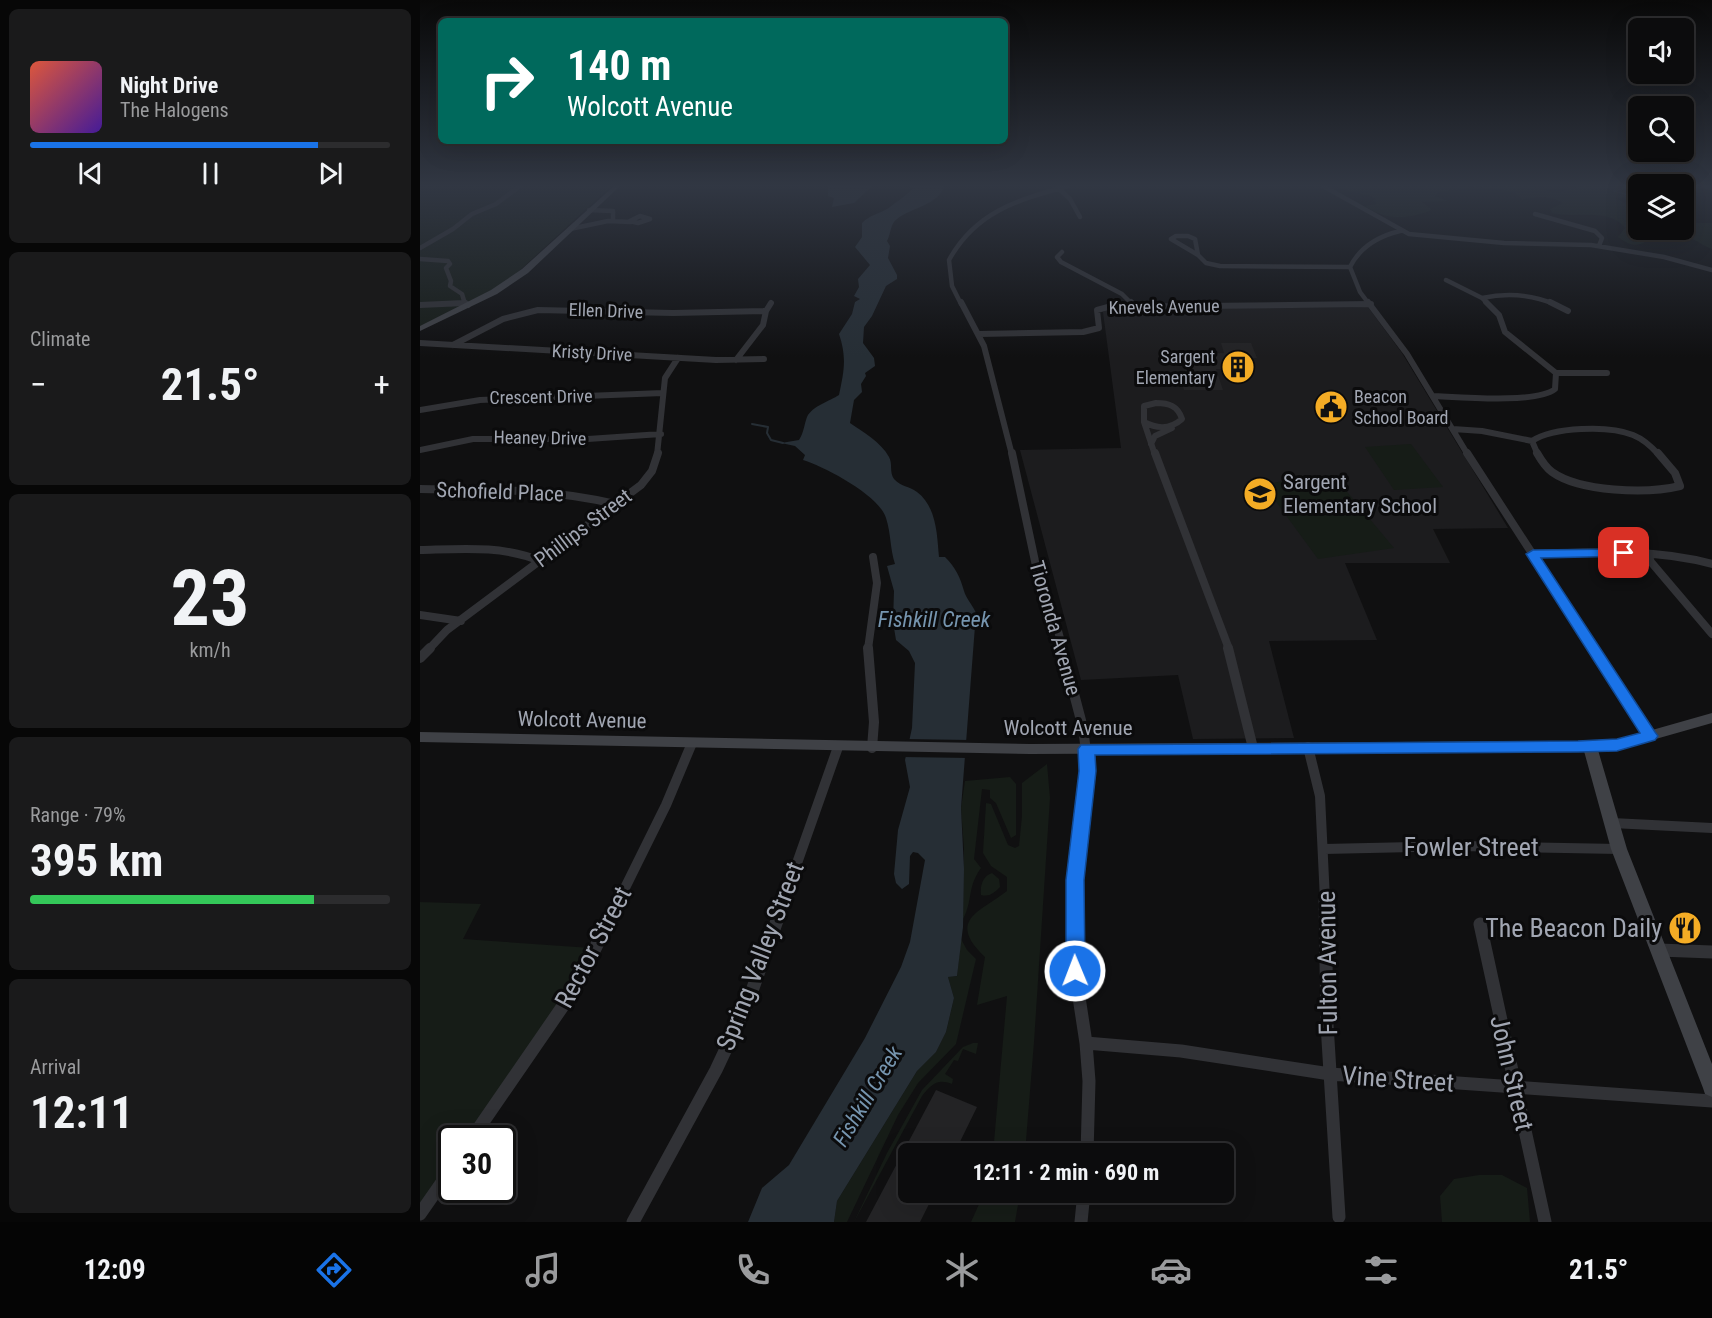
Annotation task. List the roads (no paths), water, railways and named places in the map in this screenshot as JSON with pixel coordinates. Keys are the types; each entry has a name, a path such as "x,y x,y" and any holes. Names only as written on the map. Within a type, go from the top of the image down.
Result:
{"main road":[{"path":"420,329 494,292 525,271 554,243"},
{"name":"Wolcott Avenue","path":"420,737 877,748 1070,750 1590,746 1617,745 1684,724 1712,718"},
{"path":"1590,746 1619,849 1712,1088"}],"street":[{"name":"Tioronda Avenue","path":"961,243 950,258 952,286 979,334 1010,443 1039,580 1054,620 1083,728 1086,749 1088,767 1075,880 1075,971 1086,1043 1089,1081 1087,1143"},
{"path":"1178,243 1206,262 1220,266 1350,267"},
{"path":"1194,243 1198,255"},
{"path":"1371,243 1358,252 1350,267 1360,292 1407,354 1650,736"},
{"path":"1526,243 1599,246 1664,257 1712,270"},
{"path":"1062,252 1057,256 1061,262 1122,294 1135,306"},
{"path":"420,259 448,261 450,264 446,268 451,281 450,286 462,294 466,304 420,305"},
{"path":"1446,280 1482,298 1499,315 1504,332 1556,373 1607,373"},
{"path":"1482,298 1520,295 1549,301 1568,311"},
{"path":"736,360 764,325 766,311 771,303"},
{"name":"Knevels Avenue","path":"979,334 1083,332 1100,325 1099,308 1371,304"},
{"name":"Ellen Drive","path":"453,345 503,319 538,310 673,313 766,311"},
{"name":"Kristy Drive","path":"420,343 678,358 764,359"},
{"name":"Phillips Street","path":"420,658 447,630 641,485 652,471 657,459 665,378 678,358"},
{"path":"1433,396 1545,395 1556,387 1556,373"},
{"name":"Crescent Drive","path":"420,410 479,398 619,397 663,393"},
{"path":"1151,444 1155,436 1178,426 1181,422 1181,412 1178,408 1170,404 1155,403 1144,406 1144,422 1151,444 1227,642 1253,747"},
{"path":"1144,422 1161,427 1181,422"},
{"path":"1453,429 1482,431 1532,441 1541,435 1575,430 1620,430 1631,433 1653,447 1678,476 1680,486 1665,489 1608,488 1570,481 1550,471 1532,441"},
{"name":"Heaney Drive","path":"420,450 471,438 578,439 661,434"},
{"name":"Schofield Place","path":"420,489 554,493 594,498 615,504"},
{"path":"420,550 504,552 531,556 540,561"},
{"path":"1533,554 1647,553 1678,556 1712,564"},
{"path":"1647,553 1650,561 1712,634"},
{"path":"873,557 878,583 868,645 877,748"},
{"path":"420,615 461,621"},
{"name":"Rector Street","path":"481,1125 576,987 666,805 692,743"},
{"name":"Spring Valley Street","path":"633,1222 716,1070 748,1002 838,747"},
{"name":"Fulton Avenue","path":"1308,747 1320,796 1324,849 1330,1074 1340,1217"},
{"path":"1612,823 1712,828"},
{"name":"Fowler Street","path":"1324,849 1459,846 1619,849"},
{"name":"John Street","path":"1479,924 1545,1222"},
{"path":"1659,950 1712,952"},
{"name":"Vine Street","path":"1086,1043 1181,1052 1330,1074 1712,1101"},
{"path":"420,1214 438,1188"},
{"path":"1081,1222 1083,1203"}],"water":[{"name":"Fishkill Creek","path":"858,243 888,243 890,246 888,258 897,279 886,286 872,316 864,327 863,343 874,358 875,366 865,373 866,376 861,384 862,392 854,400 850,423 886,452 894,479 924,498 935,522 939,557 945,557 955,569 976,613 961,808 964,869 963,927 957,976 948,977 954,998 946,1032 936,1052 917,1071 837,1201 834,1222 748,1222 762,1188 789,1165 865,1038 901,967 910,942 925,860 918,853 913,852 910,856 909,884 902,889 896,883 894,874 898,830 910,787 905,760 912,728 915,663 909,651 896,640 893,622 894,591 887,566 895,564 886,518 873,500 862,491 837,475 803,460 805,455 795,446 781,443 799,440 809,413 839,395 844,364 839,334 852,314 855,302 860,299 854,296 859,287 858,279 870,265 855,247"}],"waterway":[{"path":"752,424 768,427 767,433 771,440 783,443"}],"place":[{"name":"Sargent Elementary","path":"1238,367"},
{"name":"Beacon School Board","path":"1331,407"},
{"name":"Sargent Elementary School","path":"1260,494"},
{"name":"The Beacon Daily","path":"1685,928"}]}
